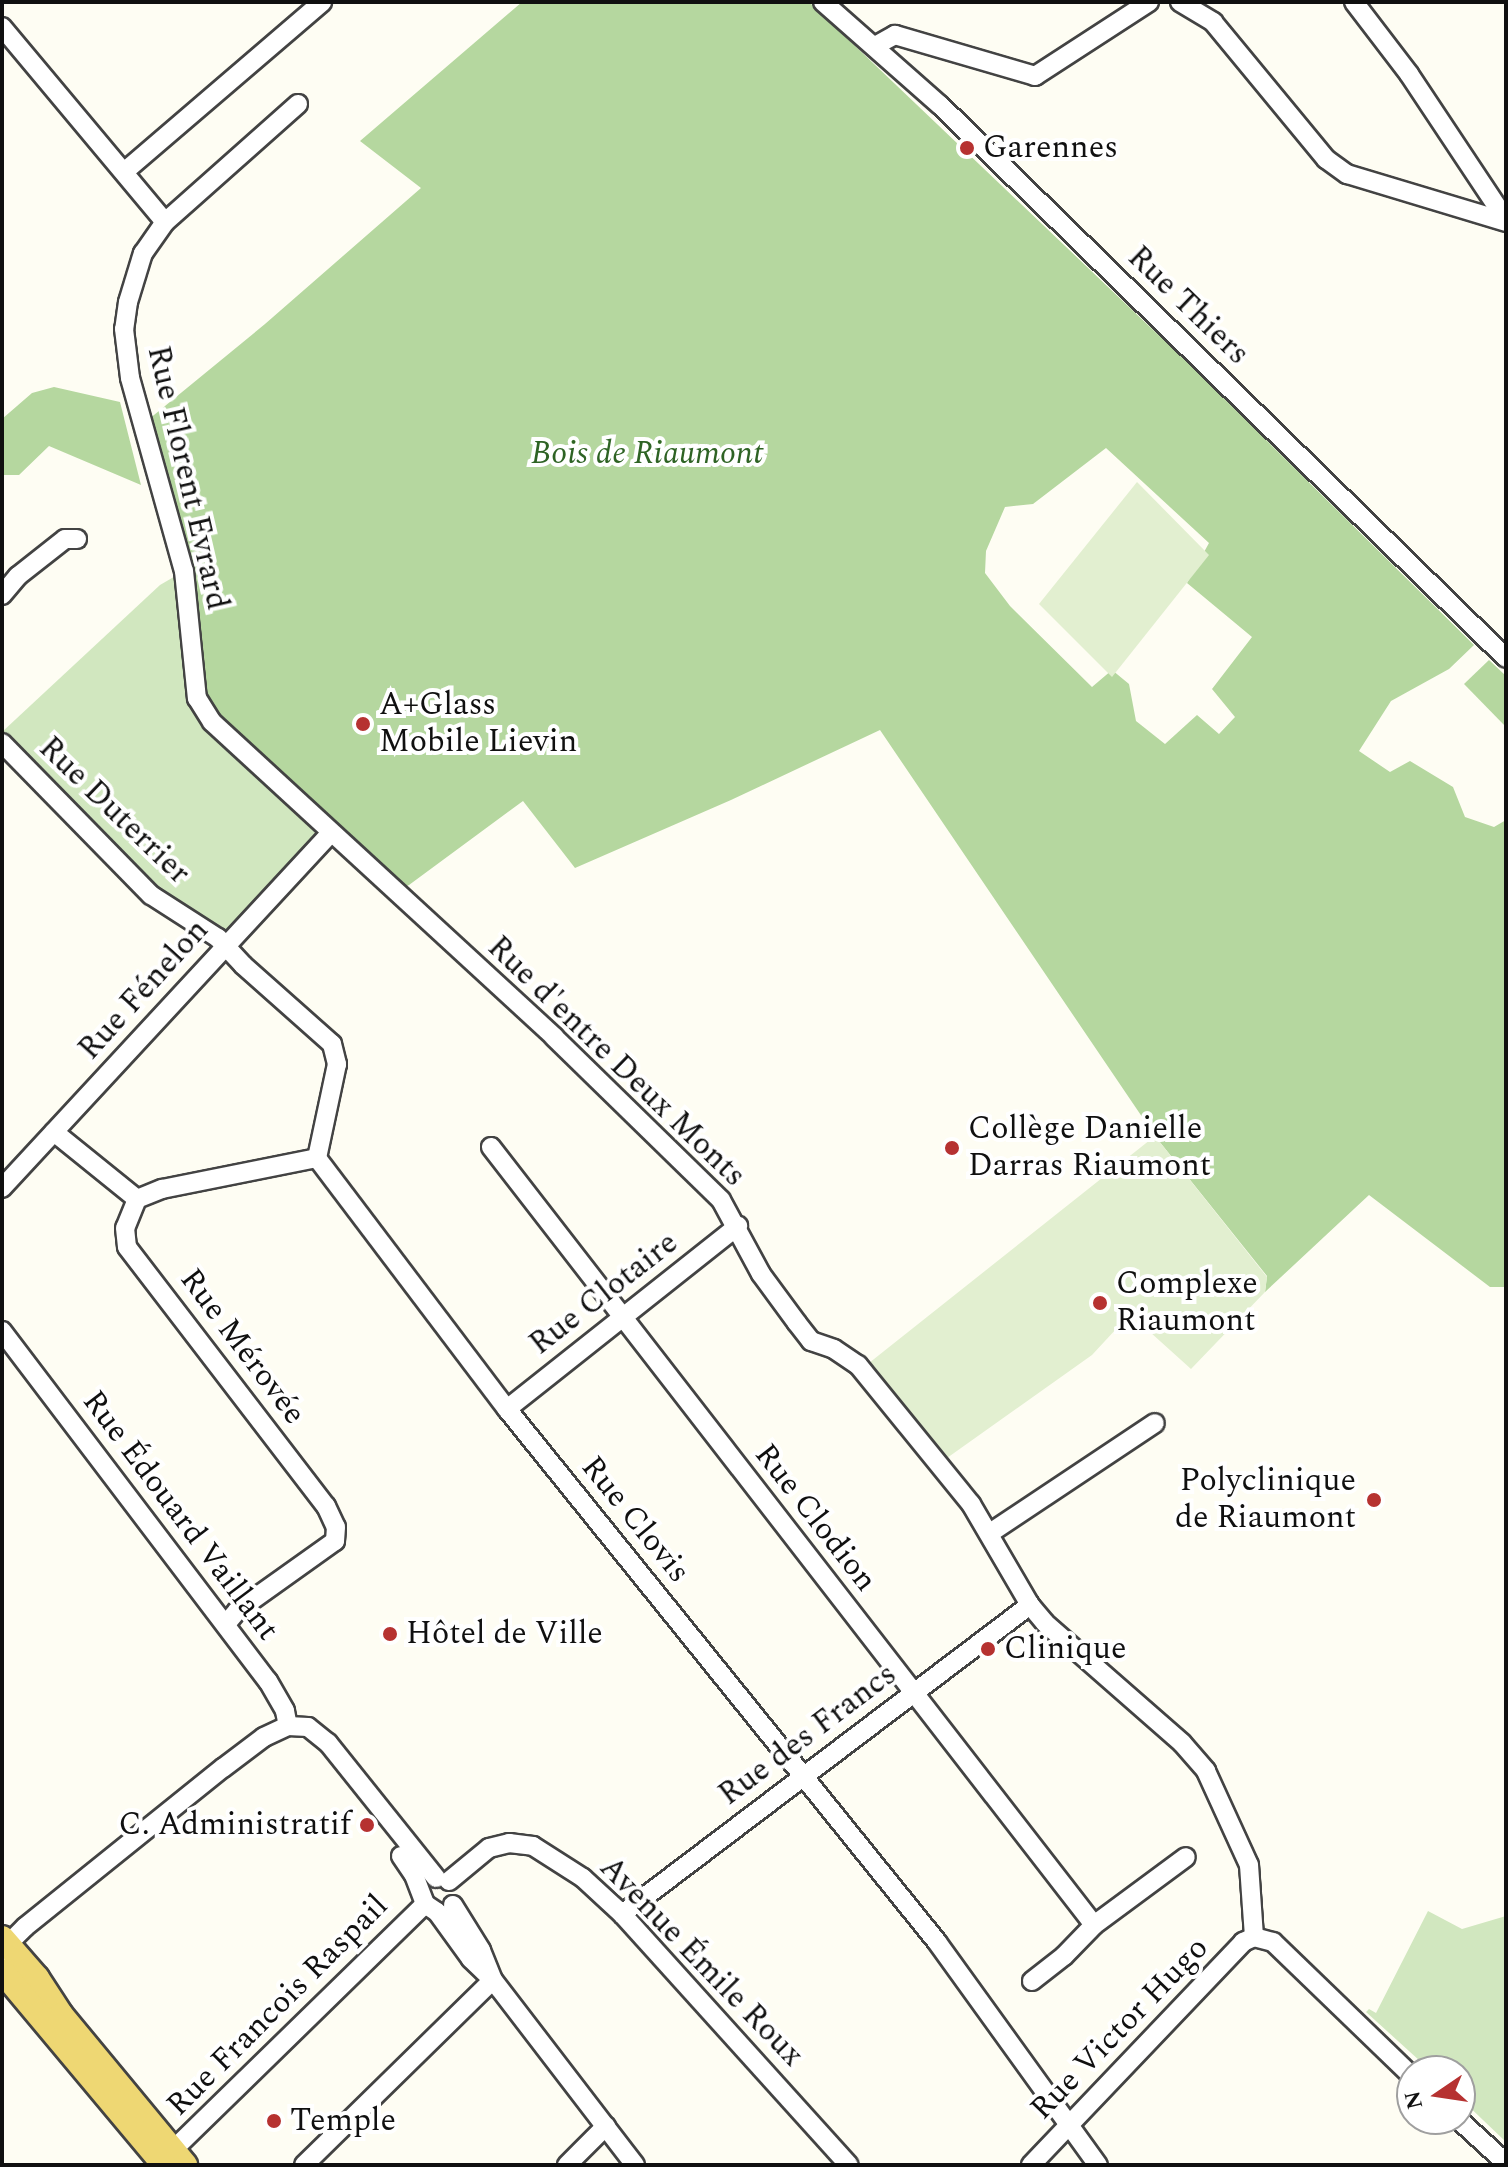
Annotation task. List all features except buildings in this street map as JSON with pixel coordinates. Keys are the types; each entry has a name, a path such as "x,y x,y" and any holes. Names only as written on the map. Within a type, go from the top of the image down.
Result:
{"main road":[{"path":"5,1941 174,2160"},
{"path":"2,1972 174,2160"}],"street":[{"path":"124,172 322,2"},
{"name":"Rue Thiers","path":"823,2 940,105 1506,658"},
{"path":"875,46 895,35 1035,76 1149,2"},
{"path":"1180,2 1213,22 1326,159 1347,174 1506,221"},
{"path":"1354,2 1409,74 1506,221"},
{"path":"2,27 165,222"},
{"name":"Rue Florent Evrard","path":"192,675 190,604 184,571 125,351 124,329 133,278 143,253 165,222 298,104"},
{"path":"2,595 18,576 65,539 77,539"},
{"name":"Rue d'entre Deux Monts","path":"192,675 197,698 212,722 680,1158 721,1200 738,1226 761,1274 811,1341 834,1349 858,1365 971,1504 1030,1605 1074,1652 1182,1743 1206,1771 1249,1865 1254,1937"},
{"name":"Rue Duterrier","path":"2,743 151,895 218,938 225,946"},
{"name":"Rue Fénelon","path":"2,1188 331,833"},
{"path":"54,1132 137,1199 162,1189 317,1158 337,1064 332,1044 225,946"},
{"name":"Rue Clodion","path":"491,1147 1094,1925"},
{"name":"Rue Clovis","path":"317,1158 507,1409 937,1942 1071,2123 1098,2165"},
{"name":"Rue Mérovée","path":"137,1199 125,1228 127,1247 326,1506 336,1527 335,1541 237,1611 226,1624"},
{"name":"Rue Clotaire","path":"507,1409 738,1226"},
{"name":"Rue Édouard Vaillant","path":"2,1331 226,1624 281,1701 288,1726"},
{"path":"990,1533 1155,1423"},
{"name":"Rue des Francs","path":"622,1914 1030,1605"},
{"path":"2,1972 5,1941 264,1737 288,1726 308,1727 414,1875 437,1895 471,1959 493,1980 635,2165"},
{"name":"Avenue Émile Roux","path":"437,1895 489,1848 519,1843 533,1846 565,1866 622,1914 849,2165"},
{"path":"1032,1981 1064,1956 1094,1925 1186,1857"},
{"name":"Rue Francois Raspail","path":"174,2160 437,1895"},
{"path":"1254,1937 1273,1942 1396,2061"},
{"name":"Rue Victor Hugo","path":"1031,2165 1243,1942 1254,1937"},
{"path":"304,2165 493,1980"},
{"path":"567,2165 606,2126"},
{"path":"1475,2135 1506,2163"}],"green space":[{"name":"Bois de Riaumont","path":"522,2 809,2 1192,367 1474,645 1449,669 1391,701 1359,751 1390,772 1410,761 1453,787 1465,817 1494,827 1506,820 1506,1287 1490,1287 1369,1195 1265,1292 1267,1276 1155,1136 880,730 575,868 523,801 409,885 393,892 197,698 190,604 143,424 265,324 421,188 360,141","holes":["1106,448 1209,543 1187,583 1252,637 1212,689 1235,717 1219,734 1197,715 1165,744 1136,721 1129,684 1112,670 1092,687 1010,606 985,573 986,551 1005,507 1033,504"]},
{"path":"54,387 120,402 141,485 49,446 19,475 2,475 2,419 32,393"},
{"path":"1137,482 1209,555 1112,677 1039,604"},
{"path":"184,571 331,833 225,946 182,918 2,743 2,732 160,585"},
{"path":"1489,660 1506,676 1506,727 1464,684"},
{"name":"Complexe Riaumont","path":"1155,1136 1267,1277 1265,1292 1191,1369 1130,1314 1092,1355 947,1458 869,1363"},
{"path":"1428,1911 1462,1929 1506,1916 1506,2142 1476,2113 1476,2055 1413,2055 1366,2012 1369,2009 1376,2013"}],"place":[{"name":"Garennes","path":"967,148"},
{"name":"A+Glass Mobile Lievin","path":"363,724"},
{"name":"Collège Danielle Darras Riaumont","path":"952,1148"},
{"name":"Complexe Riaumont","path":"1100,1303"},
{"name":"Polyclinique de Riaumont","path":"1374,1500"},
{"name":"Hôtel de Ville","path":"390,1634"},
{"name":"Clinique","path":"988,1649"},
{"name":"C. Administratif","path":"367,1825"},
{"name":"Temple","path":"274,2121"}]}
